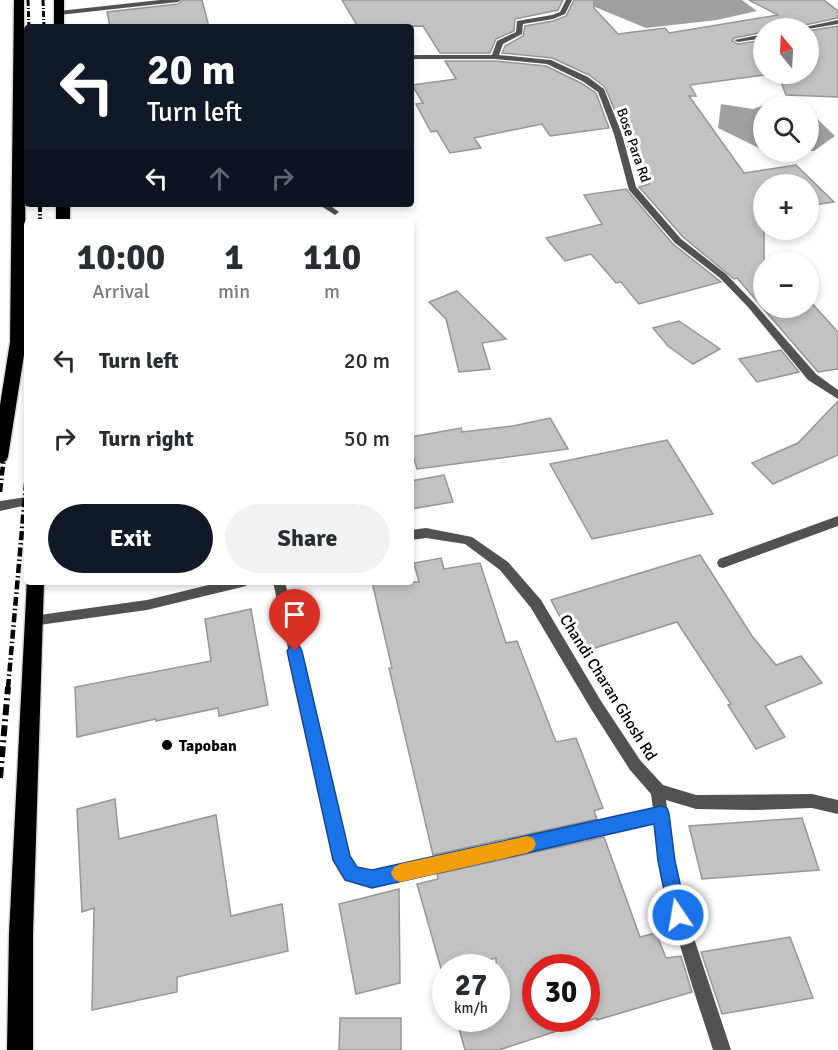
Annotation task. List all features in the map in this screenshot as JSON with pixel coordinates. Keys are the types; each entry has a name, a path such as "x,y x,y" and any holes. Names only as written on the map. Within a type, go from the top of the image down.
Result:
{"highway":[{"path":"0,458 18,342 18,0"},
{"path":"59,0 59,24"},
{"path":"20,1050 21,934 35,585"}],"street":[{"path":"59,13 178,0"},
{"path":"495,57 500,43 520,33 519,22 553,17 563,13 569,0"},
{"path":"819,25 838,22"},
{"path":"738,40 753,38"},
{"name":"Bose Para Rd","path":"414,57 495,57 548,62 585,79 601,91 618,134 632,188 678,241 723,276 751,305 812,377 838,395"},
{"path":"327,207 335,212"},
{"path":"0,506 24,502"},
{"path":"723,563 838,521"},
{"name":"Chandi Charan Ghosh Rd","path":"414,535 426,533 468,540 504,566 536,604 602,715 635,765 658,791"},
{"path":"32,621 147,605 230,585"},
{"path":"280,585 342,860 351,874 372,879 661,814"},
{"path":"722,1050 678,915 666,861 658,791 696,802 812,801 838,807"}],"shaded area":[{"path":"593,0 742,0 757,11 717,20 646,28 595,7"},
{"path":"721,104 753,109 753,145 718,128"},
{"path":"819,121 835,136 819,147"}],"building":[{"path":"183,0 202,0 208,24 109,24 107,12 178,4"},
{"path":"342,0 563,0 558,10 515,19 514,31 496,39 490,53 440,53 423,26 414,26 414,24 356,24"},
{"path":"574,0 594,0 594,8 618,34 665,28 669,33 753,19 753,34 734,38 732,41 738,44 753,42 753,76 690,85 696,96 689,96 744,173 796,165 805,174 753,174 753,240 764,240 764,252 753,252 753,297 737,278 734,279 683,237 639,187 649,184 630,156 624,133 605,87 589,75 552,58 502,53 505,46 523,36 525,26 566,16"},
{"path":"749,0 824,0 838,11 838,18 819,22 819,18 760,18 778,15"},
{"path":"838,26 838,97 786,95 782,84 819,84 819,29"},
{"path":"445,61 495,61 546,66 596,93 609,128 550,136 542,124 474,138 481,148 450,153 437,131 431,132 416,104 423,103 414,85 456,79"},
{"path":"819,187 834,202 819,204"},
{"path":"626,189 673,244 721,282 639,304 621,282 616,283 591,254 565,261 546,238 602,224 584,195"},
{"path":"457,291 506,339 482,343 490,369 459,372 446,319 429,302"},
{"path":"819,311 838,332 838,369 818,372 771,318 819,318"},
{"path":"679,321 720,349 693,364 668,346 653,328"},
{"path":"781,350 799,372 757,382 739,359"},
{"path":"838,401 838,455 773,484 752,463 798,443"},
{"path":"550,418 568,449 417,469 414,458 414,436 461,428 462,432 513,426"},
{"path":"667,440 713,514 592,539 550,464"},
{"path":"444,475 453,502 414,508 414,480"},
{"path":"700,555 752,636 776,665 801,656 822,683 765,706 785,737 756,749 728,705 731,704 677,622 579,653 551,600"},
{"path":"441,558 444,569 480,563 506,643 517,641 556,742 576,738 603,808 594,811 597,819 433,855 389,668 392,668 373,585 414,585 414,582 419,582 414,563"},
{"path":"251,609 268,705 219,716 218,708 77,737 75,687 211,661 205,619"},
{"path":"115,799 119,839 216,815 231,916 282,904 288,951 177,977 177,992 92,1010 94,908 82,912 77,809"},
{"path":"802,818 819,870 702,879 689,826"},
{"path":"604,837 640,937 656,933 666,958 681,956 692,992 600,1019 600,954 522,954 522,1032 554,1032 499,1050 465,1050 460,1032 510,1032 510,954 437,954 417,884 438,879 437,874"},
{"path":"399,889 400,983 356,994 339,904"},
{"path":"790,937 813,998 722,1014 701,952"},
{"path":"340,1018 401,1018 401,1050 339,1050"}],"railway":[{"path":"28,0 29,24"},
{"path":"43,0 44,24"},
{"path":"21,178 24,78"},
{"path":"10,403 18,330 21,176"},
{"path":"40,207 40,219"},
{"path":"0,492 10,401"},
{"path":"8,688 24,507"},
{"path":"0,778 8,687"}],"slow traffic":[{"path":"400,873 527,844"}],"place":[{"name":"Tapoban","path":"167,745"}],"route":[{"path":"295,651 342,860 351,874 372,879 661,814 666,861 678,915"}]}
